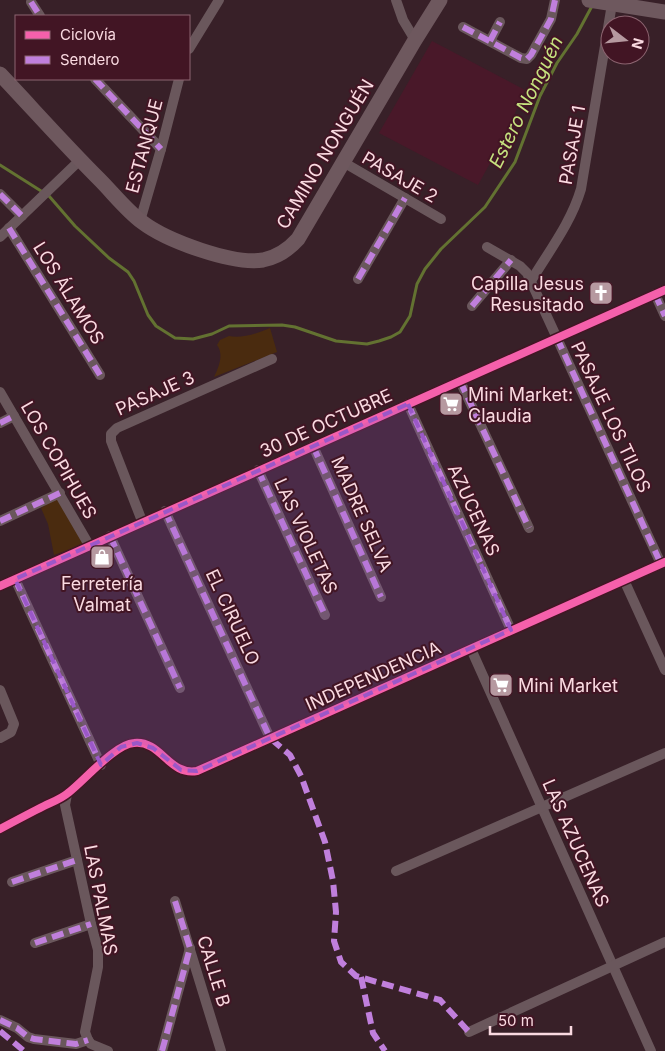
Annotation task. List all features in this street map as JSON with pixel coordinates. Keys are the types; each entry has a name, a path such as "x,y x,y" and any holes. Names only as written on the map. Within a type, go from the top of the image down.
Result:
{"main road":[{"name":"CAMINO NONGUÉN","path":"0,74 140,221 167,237 213,253 254,260 271,258 289,248 298,239 440,0"},
{"path":"589,0 665,12"}],"street":[{"path":"190,47 220,0"},
{"path":"396,0 406,27 415,40"},
{"path":"463,27 521,58 529,58 551,19 555,0"},
{"path":"31,2 39,15"},
{"name":"PASAJE 1","path":"531,280 569,219 581,189 608,3"},
{"path":"490,41 500,22"},
{"path":"96,80 162,149"},
{"name":"ESTANQUE","path":"140,221 162,149 179,80"},
{"path":"0,237 80,160"},
{"name":"PASAJE 2","path":"343,162 441,219"},
{"path":"0,194 22,216"},
{"path":"358,279 405,198"},
{"name":"LOS ÁLAMOS","path":"9,228 100,375"},
{"path":"487,246 524,269 531,280 557,338"},
{"path":"472,306 511,260"},
{"path":"660,292 665,316"},
{"name":"30 DE OCTUBRE","path":"0,586 89,544 660,292"},
{"name":"PASAJE LOS TILOS","path":"557,338 663,563"},
{"name":"PASAJE 3","path":"142,521 111,441 113,431 272,359"},
{"path":"460,381 529,528"},
{"name":"LOS COPIHUES","path":"0,392 89,544"},
{"name":"AZUCENAS","path":"408,404 511,630"},
{"path":"0,423 14,416"},
{"name":"MADRE SELVA","path":"313,446 381,596"},
{"name":"LAS VIOLETAS","path":"258,470 325,616"},
{"path":"0,521 60,493"},
{"name":"EL CIRUELO","path":"165,511 270,738"},
{"path":"110,536 180,688"},
{"name":"INDEPENDENCIA","path":"101,764 121,747 137,742 154,748 177,768 191,772 663,563"},
{"path":"0,828 67,794 101,764 15,579"},
{"path":"624,580 665,670"},
{"name":"LAS AZUCENAS","path":"471,649 652,1051"},
{"path":"0,690 14,724 11,732 0,738"},
{"path":"396,871 665,752"},
{"name":"LAS PALMAS","path":"67,794 65,805 90,924 98,950 98,967 85,1032 88,1040"},
{"path":"12,882 77,860"},
{"name":"CALLE B","path":"175,901 221,1051"},
{"path":"35,943 90,924"},
{"path":"469,1032 665,942"},
{"path":"162,1051 190,948"},
{"path":"0,1020 34,1039 76,1044 88,1040 91,1044 108,1051"}],"highlighted area":[{"path":"408,404 511,630 197,771 181,770 153,748 137,743 121,747 101,765 15,579"}],"shaded area":[{"path":"432,41 525,90 506,134 478,185 379,133"},
{"path":"270,328 277,352 214,377 220,361 220,352 217,345 220,340 229,336 250,335"},
{"path":"59,497 87,543 54,555 48,524 41,508"}],"waterway":[{"name":"Estero Nonguén","path":"0,165 49,196 75,226 109,258 128,272 134,281 148,315 156,326 175,338 193,339 212,334 229,326 282,325 295,327 336,341 367,344 379,341 400,332 410,316 417,284 425,269 441,249 485,207 515,162 540,96 557,63 577,34 592,6"}],"marked path":[{"path":"463,27 521,58 527,59 551,19 555,0"},
{"path":"31,2 39,15"},
{"path":"490,41 500,22"},
{"path":"96,80 161,149"},
{"path":"0,194 22,216"},
{"path":"358,279 405,198"},
{"path":"9,228 100,375"},
{"path":"472,306 511,260"},
{"path":"655,294 665,316"},
{"path":"557,338 661,564"},
{"path":"460,381 529,528"},
{"path":"408,404 511,630"},
{"path":"0,423 14,416"},
{"path":"313,446 381,597"},
{"path":"258,470 325,615"},
{"path":"0,521 60,493"},
{"path":"165,511 270,738 290,755 301,776 325,842 333,881 336,912 334,941 341,962 356,976 440,1000 469,1032"},
{"path":"110,536 180,688"},
{"path":"15,579 101,765"},
{"path":"12,882 77,860"},
{"path":"162,1051 190,948 175,901"},
{"path":"35,943 91,924"},
{"path":"361,977 373,1033 385,1051"},
{"path":"0,1020 34,1039 76,1044 88,1040"},
{"path":"0,1031 24,1051"}],"cycle path":[{"path":"0,586 665,290"},
{"path":"0,829 59,799 109,756 126,745 134,743 143,744 151,747 179,768 187,771 197,771 665,562"}],"place":[{"name":"Capilla Jesus Resusitado","path":"601,293"},
{"name":"Mini Market: Claudia","path":"451,404"},
{"name":"Ferretería Valmat","path":"102,557"},
{"name":"Mini Market","path":"501,685"}]}
